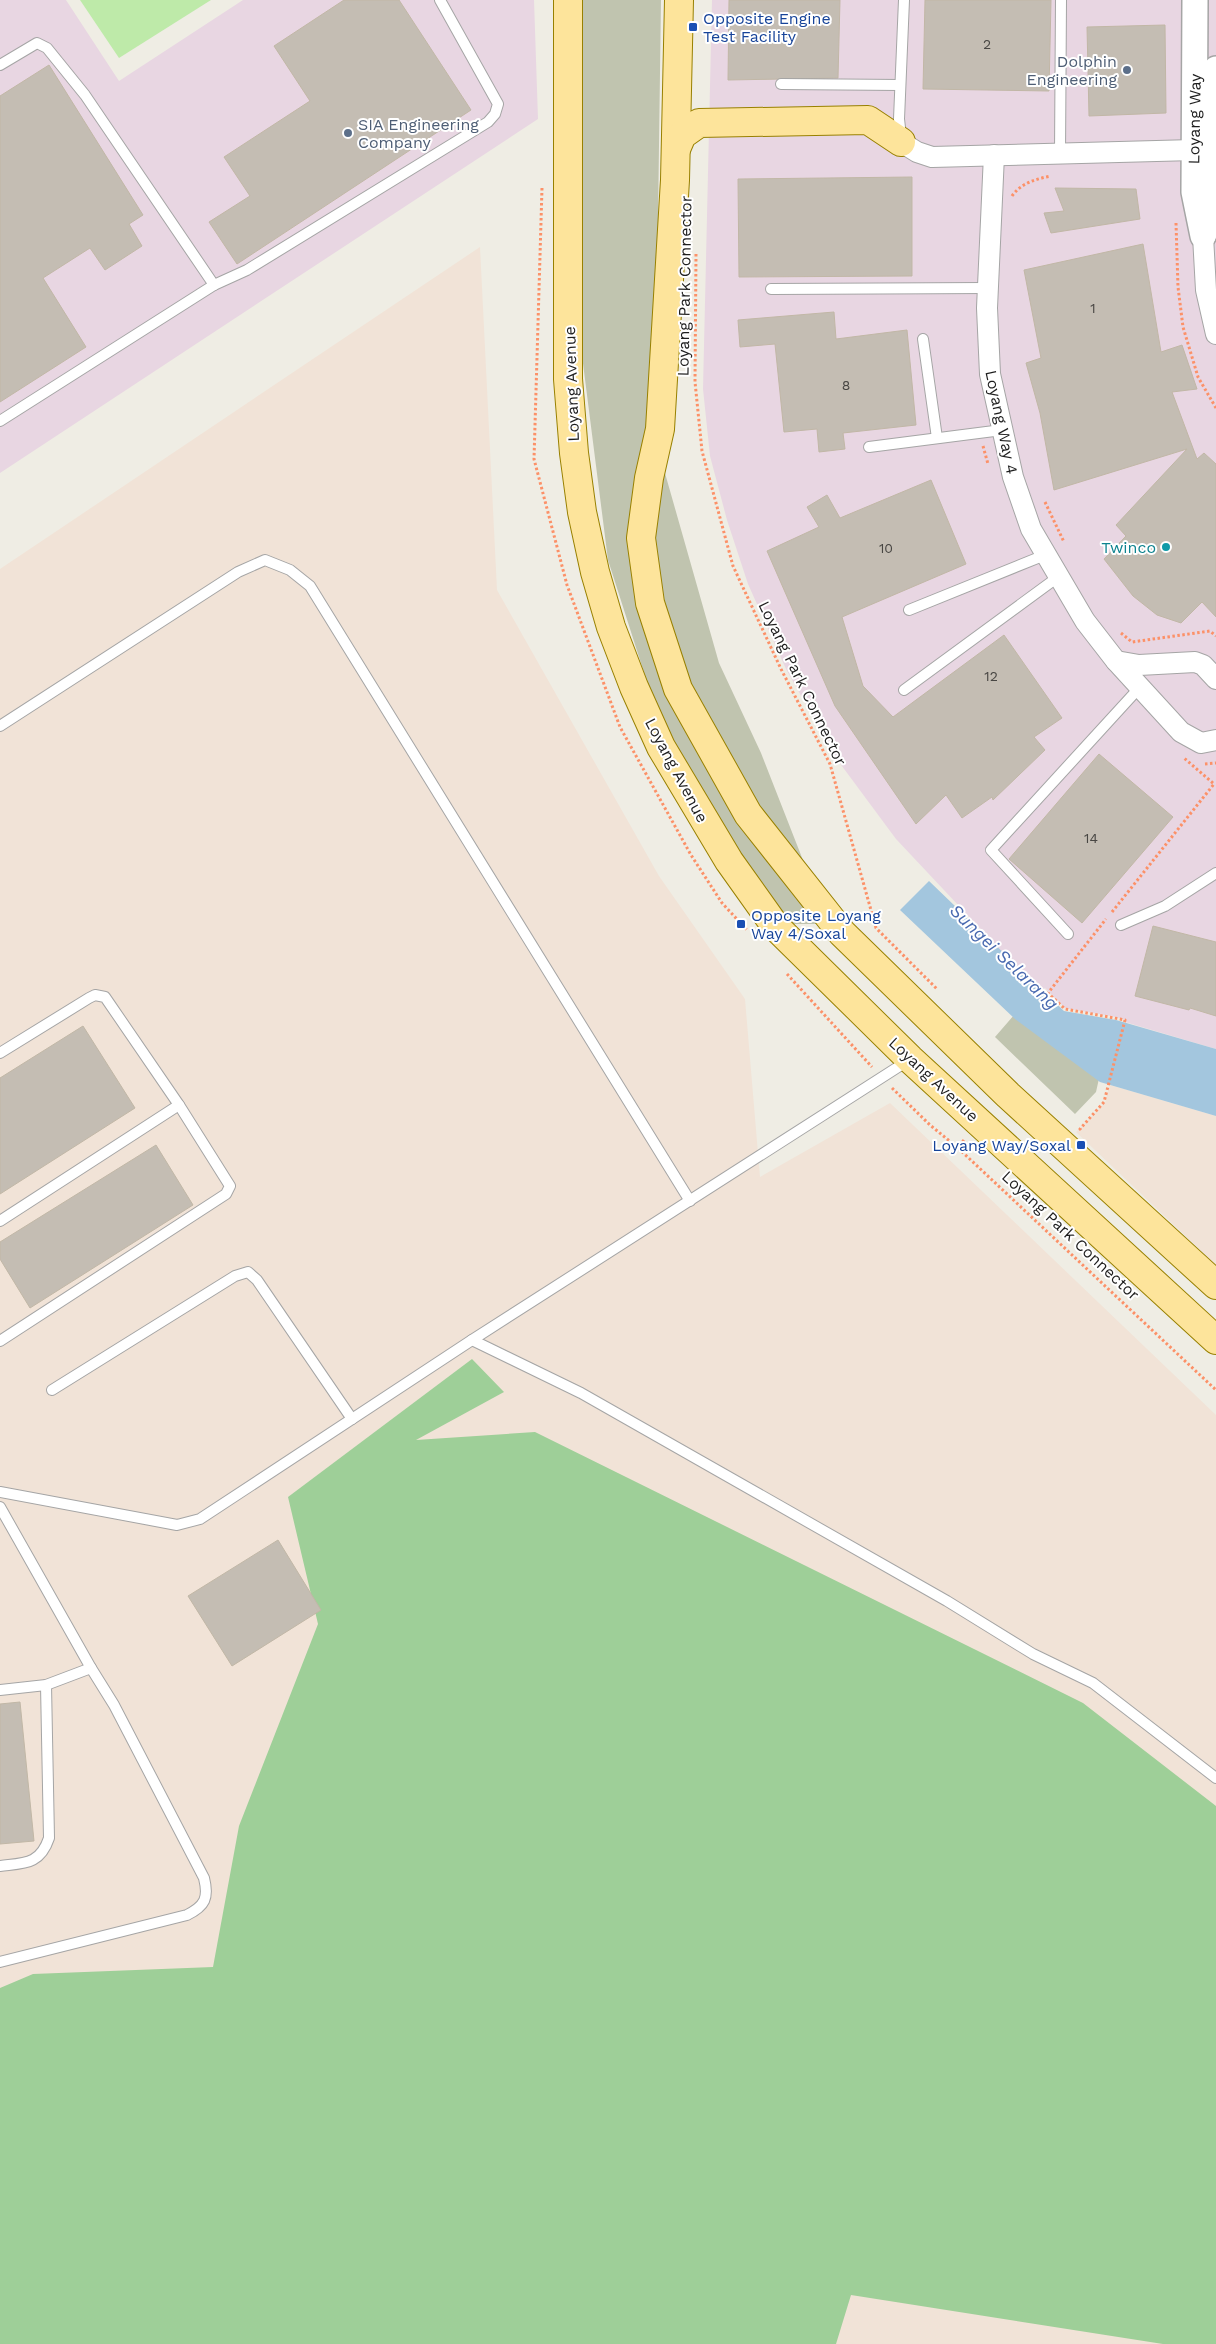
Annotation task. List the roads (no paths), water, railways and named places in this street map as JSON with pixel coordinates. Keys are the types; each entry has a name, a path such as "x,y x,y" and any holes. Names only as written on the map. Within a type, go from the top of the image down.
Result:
{"main road":[{"name":"Loyang Avenue","path":"568,0 568,388 574,453 582,512 595,572 611,627 634,687 661,747 728,861 776,927 910,1059 1216,1340"},
{"path":"679,0 676,149 660,429 649,478 641,538 650,603 678,689 748,814 842,933 1008,1095 1216,1285"},
{"path":"676,149 682,135 699,123 868,120 902,142"}],"street":[{"name":"Loyang Way","path":"1195,0 1194,192 1203,236 1206,290 1216,334"},
{"name":"Loyang Way","path":"1203,236 1216,194 1216,70"},
{"path":"902,142 917,152 932,157 1194,150 1210,138 1216,127"},
{"path":"1194,150 1205,158 1216,181"},
{"name":"Loyang Way 4","path":"994,156 988,288 990,374 1014,477 1028,522 1044,554 1085,621 1116,660 1181,732 1206,741"},
{"path":"1116,660 1139,665 1195,662 1203,665 1216,679"}],"lane":[{"path":"0,421 214,285 247,270 488,122 495,114 498,104 440,0"},
{"path":"902,142 899,119 904,0"},
{"path":"1060,154 1061,0"},
{"path":"0,65 37,43 47,48 85,95 214,285"},
{"path":"781,84 900,85"},
{"path":"771,289 988,288"},
{"path":"923,339 937,438"},
{"path":"869,447 1002,430"},
{"path":"909,610 1044,554"},
{"path":"0,726 238,572 265,560 290,570 310,586 567,999 690,1201"},
{"path":"904,690 1058,577"},
{"path":"1068,934 991,850 1140,687"},
{"path":"1121,925 1164,906 1216,873"},
{"path":"0,1053 89,998 101,996 109,1002 229,1182 229,1190 0,1341"},
{"path":"0,1492 177,1525 200,1519 472,1340 910,1059"},
{"path":"0,1221 179,1105"},
{"path":"52,1390 235,1276 248,1272 257,1280 352,1419"},
{"path":"472,1340 581,1393 947,1601 1033,1654 1093,1683 1216,1778"},
{"path":"0,1507 114,1705 204,1878 207,1890 204,1902 198,1910 187,1915 0,1962"},
{"path":"0,1690 46,1685 91,1668"},
{"path":"0,1866 29,1863 41,1855 49,1838 46,1685"}],"water":[{"name":"Sungei Selarang","path":"929,881 1064,1011 1116,1020 1216,1049 1216,1116 1100,1082 1015,1019 900,910"}],"place":[{"name":"Opposite Engine Test Facility","path":"693,27"},
{"name":"Dolphin Engineering","path":"1127,70"},
{"name":"SIA Engineering Company","path":"348,133"},
{"name":"Twinco","path":"1166,547"},
{"name":"Opposite Loyang Way 4/Soxal","path":"741,924"},
{"name":"Loyang Way/Soxal","path":"1081,1145"}]}
